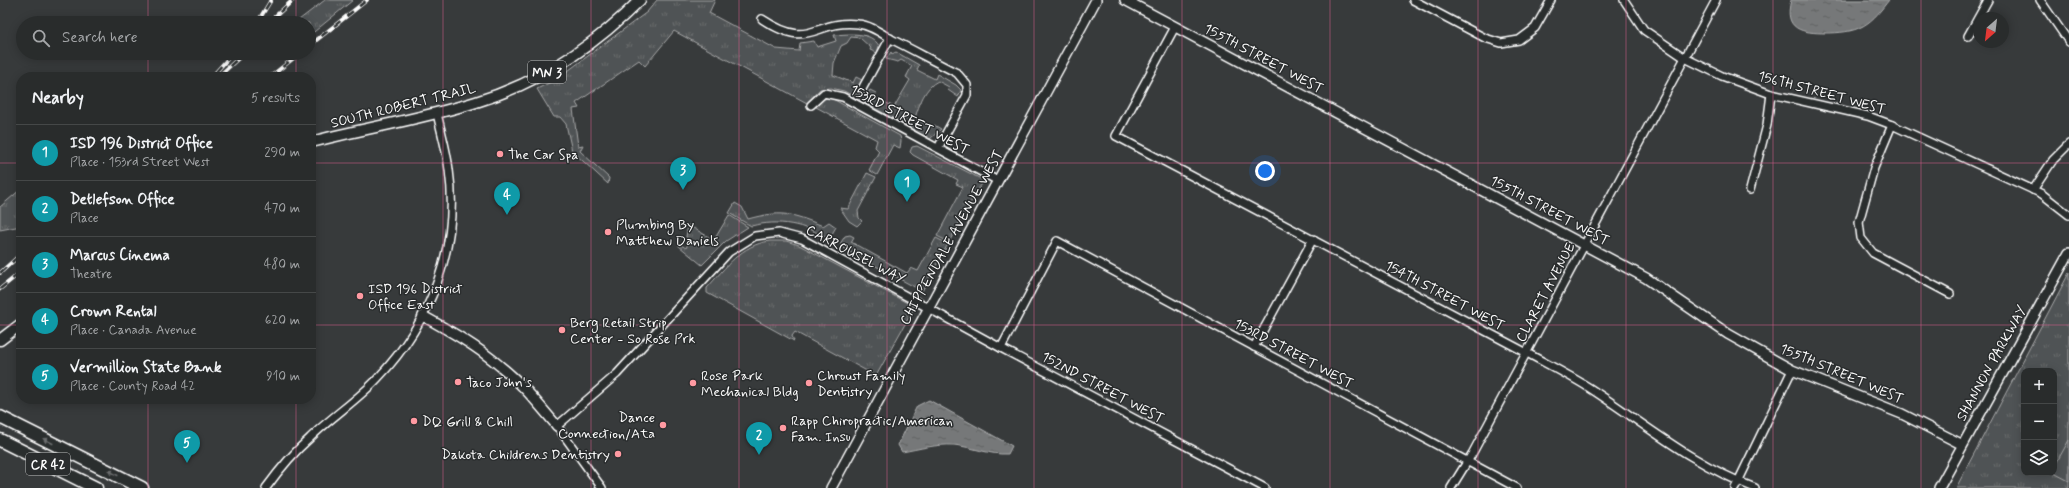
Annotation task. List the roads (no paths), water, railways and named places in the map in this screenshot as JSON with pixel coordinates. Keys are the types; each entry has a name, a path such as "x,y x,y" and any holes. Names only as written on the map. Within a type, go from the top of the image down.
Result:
{"highway":[{"name":"CR 42","path":"0,417 142,488"},
{"name":"CR 42","path":"0,440 96,488"}],"main road":[{"name":"SOUTH ROBERT TRAIL","path":"316,141 437,114 496,95 560,65 612,27 640,0"},
{"path":"0,340 16,328"}],"street":[{"name":"CHIPPENDALE AVENUE WEST","path":"831,488 1096,0"},
{"name":"155TH STREET WEST","path":"1125,0 1586,244 1646,278 1728,334 1792,370 1902,414 1962,444"},
{"path":"1413,0 1485,38 1501,43 1519,40 1535,28 1551,0"},
{"name":"156TH STREET WEST","path":"1624,0 1644,30 1685,58 1722,76 1771,94 1868,116 1892,125 2033,190 2060,206 2069,215"},
{"name":"CLARET AVENUE","path":"1451,488 1468,461 1527,353 1716,0"},
{"path":"1968,36 1988,0"},
{"path":"2040,0 2069,42"},
{"path":"762,19 790,34 807,34 844,23 858,24 890,38 957,74 967,85 967,95 938,148"},
{"name":"154TH STREET WEST","path":"1175,27 1116,136 1527,353 1588,387 1672,446 1736,485 1755,488"},
{"path":"862,89 890,38"},
{"name":"153RD STREET WEST","path":"811,105 824,92 843,96 998,181"},
{"path":"1750,190 1767,125 1771,94"},
{"path":"266,488 282,466 310,437 378,378 402,348 424,316 443,268 452,213 449,170 437,114"},
{"path":"1892,125 1874,168 1860,222 1860,238 1873,253 1950,294"},
{"path":"2033,190 2053,160 2069,144"},
{"name":"CARROUSEL WAY","path":"557,426 617,374 729,252 755,236 779,233 802,238 929,308"},
{"path":"1254,347 1313,239"},
{"name":"153RD STREET WEST","path":"1001,348 1057,241 1517,488"},
{"name":"SHANNON PARKWAY","path":"1939,488 2069,253"},
{"name":"152ND STREET WEST","path":"929,308 1001,348 1265,488"},
{"path":"424,316 467,342 500,366 530,394 557,426 602,488"},
{"path":"1736,485 1792,370"}],"water":[{"path":"1791,0 1889,0 1874,18 1859,28 1850,31 1817,33 1796,28 1792,24 1789,10"},
{"path":"929,400 1012,446 1008,454 994,453 954,445 934,446 902,452 898,445 917,406"}],"railway":[{"path":"261,16 271,0"},
{"path":"276,16 293,0"},
{"path":"316,40 367,0"},
{"path":"216,72 227,60"},
{"path":"223,72 236,60"},
{"path":"276,72 291,60"},
{"path":"0,273 16,259"},
{"path":"0,289 16,276"}],"place":[{"name":"The Car Spa","path":"500,154"},
{"name":"Marcus Cinema","path":"683,190"},
{"name":"ISD 196 District Office","path":"907,202"},
{"name":"Crown Rental","path":"507,215"},
{"name":"Plumbing By Matthew Daniels","path":"608,232"},
{"name":"ISD 196 District Office East","path":"360,296"},
{"name":"Berg Retail Strip Center - So Rose Prk","path":"562,330"},
{"name":"Taco John's","path":"458,382"},
{"name":"Rose Park Mechanical Bldg","path":"693,383"},
{"name":"Chroust Family Dentistry","path":"809,383"},
{"name":"DQ Grill & Chill","path":"414,421"},
{"name":"Dance Connection/Ata","path":"663,425"},
{"name":"Rapp Chiropractic/American Fam. Insu","path":"783,428"},
{"name":"Dakota Childrens Dentistry","path":"618,454"},
{"name":"Detlefson Office","path":"759,455"},
{"name":"Vermillion State Bank","path":"187,463"}]}
